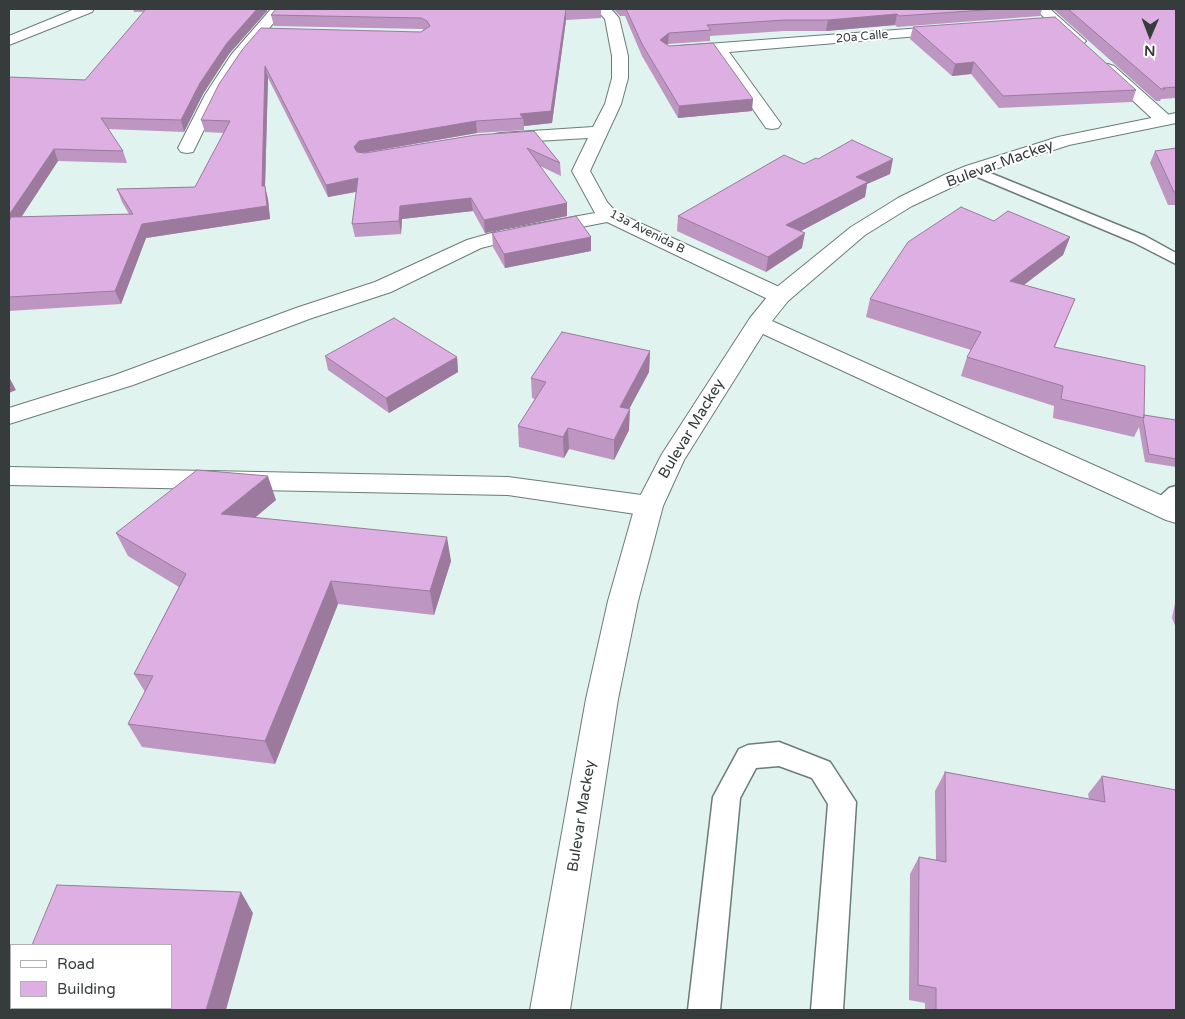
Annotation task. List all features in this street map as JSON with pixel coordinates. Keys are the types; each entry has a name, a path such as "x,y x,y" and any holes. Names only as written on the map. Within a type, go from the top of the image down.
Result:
{"street":[{"path":"9,41 87,9"},
{"path":"187,148 213,95 237,58 278,9"},
{"name":"13a Avenida B","path":"604,9 612,18 620,56 620,78 613,104 581,171 599,205 609,216 780,296"},
{"path":"1039,16 1056,21 1096,58 1170,119"},
{"name":"20a Calle","path":"669,51 966,28"},
{"path":"258,32 277,33"},
{"path":"718,48 772,124"},
{"name":"Bulevar Mackey","path":"550,1010 602,699 623,601 649,506 671,460 694,421 758,323 780,296 858,231 905,202 973,170 1064,141 1170,119"},
{"path":"486,140 599,132"},
{"path":"9,416 124,380 304,313 383,287 474,244 502,236 609,216"},
{"path":"758,323 1171,504"},
{"path":"9,476 508,486 649,506"}],"lane":[{"path":"973,170 1139,239 1176,259"},
{"path":"704,1010 727,797 748,757 779,754 821,770 842,802 827,1010"}],"building":[{"path":"146,9 257,9 227,43 200,83 181,120 101,118 123,151 54,149 9,215 9,77 85,80"},
{"path":"276,9 566,9 551,111 520,114 523,118 476,121 359,141 354,147 357,152 365,153 476,135 534,131 560,163 527,148 567,203 484,220 471,198 400,206 399,221 352,224 358,178 326,185 265,66 262,186 265,186 267,206 142,224 115,291 9,297 9,221 11,217 133,214 117,189 195,187 230,121 201,120 219,84 242,50 261,28 421,32 430,26 427,21 421,18 271,15"},
{"path":"626,9 998,9 899,16 897,14 828,20 785,20 707,25 711,30 669,33 660,40 669,46 713,43 753,99 679,106 642,44"},
{"path":"1068,9 1176,9 1176,87 1161,89"},
{"path":"1055,17 1136,90 1003,96 974,62 955,64 913,27"},
{"path":"852,140 893,159 856,177 868,182 786,225 805,233 768,257 678,216 784,155 804,164 816,158 818,159"},
{"path":"1176,148 1176,192 1174,192 1155,151"},
{"path":"961,207 994,221 1008,211 1070,237 1010,281 1075,299 1054,347 1145,366 1144,418 1061,399 1063,386 967,357 981,332 870,299 908,242"},
{"path":"576,216 591,237 504,254 492,233"},
{"path":"394,318 457,357 386,398 325,356"},
{"path":"562,332 650,351 620,407 630,409 614,440 568,428 563,437 518,426 546,382 531,378"},
{"path":"1144,415 1176,420 1176,459 1149,454 1143,419"},
{"path":"197,470 268,476 221,514 447,537 430,591 331,581 265,741 128,724 153,676 134,674 186,574 116,533"},
{"path":"945,772 1105,802 1102,776 1176,790 1176,1010 936,1010 936,988 918,985 919,857 946,862"},
{"path":"57,885 241,892 206,1010 9,1010 10,997 10,1009 172,1009 172,944 32,944"}]}
